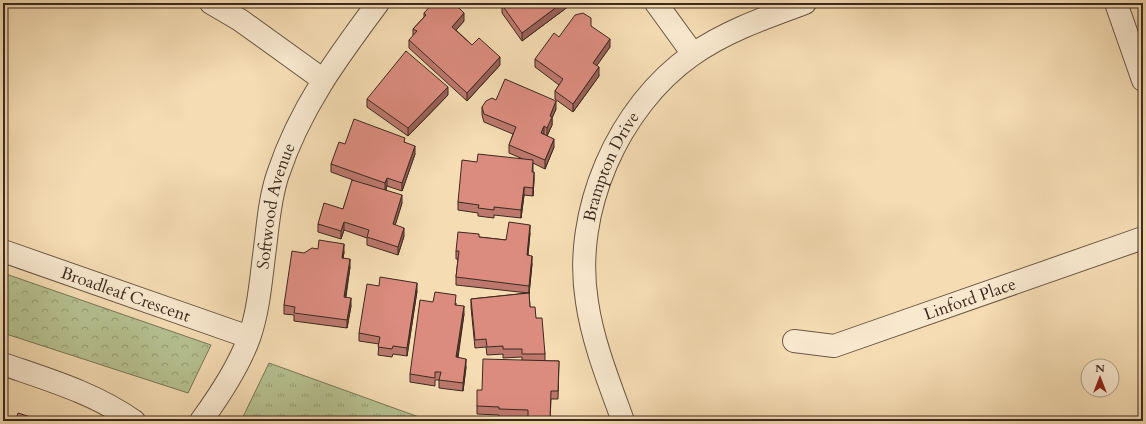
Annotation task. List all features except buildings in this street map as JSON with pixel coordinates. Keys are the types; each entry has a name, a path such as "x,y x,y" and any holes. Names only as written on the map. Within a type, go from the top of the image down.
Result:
{"street":[{"path":"211,3 240,20 322,79"},
{"name":"Softwood Avenue","path":"201,421 218,399 235,370 249,337 257,301 277,175 304,114 322,79 378,3"},
{"path":"656,3 693,54"},
{"name":"Brampton Drive","path":"623,421 601,360 587,302 585,281 585,257 593,202 608,159 632,118 656,87 674,69 693,54 729,34 805,3"},
{"path":"1116,3 1143,80"},
{"name":"Linford Place","path":"794,341 834,346 1143,238"},
{"name":"Broadleaf Crescent","path":"3,251 249,337"},
{"path":"3,364 86,393 117,409 134,421"}],"green space":[{"path":"3,273 211,345 188,393 3,333"},
{"path":"269,363 430,421 241,421"}]}
